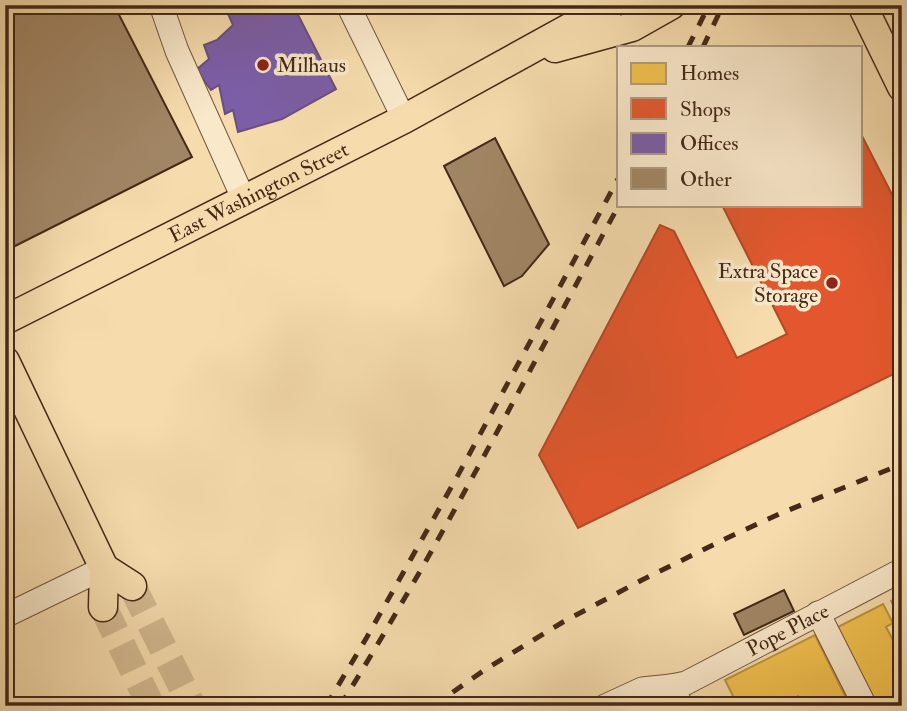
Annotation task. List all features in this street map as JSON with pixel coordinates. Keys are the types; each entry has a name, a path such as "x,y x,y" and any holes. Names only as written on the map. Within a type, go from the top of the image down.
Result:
{"main road":[{"name":"East Washington Street","path":"509,61 572,5"},
{"name":"East Washington Street","path":"5,320 404,119 611,5"},
{"name":"East Washington Street","path":"509,61 632,27 671,5"},
{"path":"862,5 902,87"},
{"path":"5,361 104,568 103,607"},
{"path":"104,568 132,586"}],"street":[{"path":"160,5 177,51 244,200"},
{"path":"348,5 404,119"},
{"path":"5,616 104,568"},
{"name":"Pope Place","path":"605,706 642,689 677,696 686,683 902,570"},
{"path":"818,613 865,706"}],"building: Homes":[{"path":"902,596 902,619 901,620 891,601"},
{"path":"883,604 893,623 886,627 902,657 902,706 876,706 836,628"},
{"path":"815,635 850,706 803,706 798,696 778,706 738,706 725,680"}],"building: Shops":[{"name":"Extra Space Storage","path":"862,136 902,214 902,370 578,528 539,455 660,225 674,231 737,358 787,334 723,206 862,206"}],"building: Offices":[{"name":"Milhaus","path":"224,5 293,5 336,89 282,119 238,132 233,110 225,114 219,85 211,90 196,70 209,59 204,45 217,40 233,25"}],"building: Other":[{"path":"26,5 114,5 192,157 7,250 5,16"},
{"path":"495,138 549,244 522,276 504,286 444,166"},
{"path":"784,590 794,611 744,635 734,614"}],"tunnel":[{"path":"132,586 192,706"},
{"path":"103,607 151,706"}],"railway":[{"path":"688,46 709,5"},
{"path":"703,46 723,5"},
{"path":"326,706 457,477 617,181"},
{"path":"340,706 449,520 618,206"},
{"path":"433,706 486,669 563,622 642,580 779,514 902,464"}],"place":[{"name":"Milhaus","path":"263,65"},
{"name":"Extra Space Storage","path":"832,283"}]}
